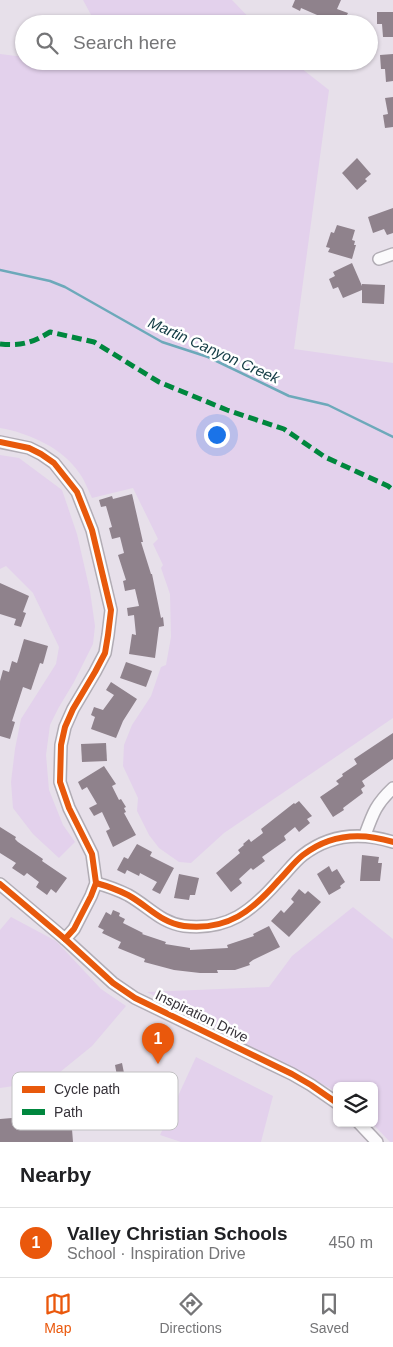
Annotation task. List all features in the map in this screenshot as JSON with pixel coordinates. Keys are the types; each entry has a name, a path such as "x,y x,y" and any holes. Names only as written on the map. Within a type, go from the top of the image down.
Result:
{"street":[{"path":"379,259 393,254"},
{"path":"0,442 28,448 54,462 77,492 92,530 111,610 105,653 73,709 65,727 59,761 60,782 64,796 92,854 96,883 92,896 74,929 65,939"},
{"path":"365,835 372,814 379,801 393,788"},
{"path":"96,883 129,896 156,916 171,922 184,926 212,926 230,921 257,904 295,862 314,847 340,838 365,835 393,842"},
{"name":"Inspiration Drive","path":"0,884 65,939 106,977 128,993 292,1074 333,1100"},
{"path":"364,1127 377,1142"}],"shaded area":[{"path":"83,0 232,0 246,15 91,15"},
{"path":"0,54 15,56 15,70 303,70 329,90 294,349 393,363 393,718 224,833 191,863 179,862 159,848 149,835 137,811 138,798 123,766 124,745 132,725 151,696 161,667 166,665 171,637 170,594 161,568 163,565 153,544 158,539 133,488 92,498 80,474 55,449 34,438 0,428"},
{"path":"0,455 19,458 62,490 77,534 90,591 95,626 93,644 50,725 46,755 49,790 63,825 75,842 59,858 33,834 13,808 11,782 21,719 56,664 59,647 33,593 6,566 0,569"},
{"path":"353,907 393,939 393,1142 390,1142 376,1127 378,1127 378,1082 333,1082 333,1090 147,992 269,987 292,956"},
{"path":"11,917 56,941 101,989 126,1006 92,1046 60,1072 12,1072 12,1086 0,1088 0,930"},
{"path":"196,1057 273,1096 261,1142 181,1142 160,1135 162,1130 178,1130 178,1096"}],"building":[{"path":"295,0 341,0 337,9 348,13 347,15 317,15 301,8 300,11 292,7"},
{"path":"377,12 393,12 393,37 383,37 382,24 378,24"},
{"path":"393,54 393,81 386,82 385,69 381,69 380,55"},
{"path":"393,97 393,127 385,128 383,115 388,114 385,98"},
{"path":"357,158 371,174 365,179 367,181 357,190 342,173"},
{"path":"393,208 393,233 387,235 384,229 373,233 368,217"},
{"path":"337,225 355,230 352,240 355,241 354,245 356,245 352,259 328,252 330,248 326,247 331,232 334,233"},
{"path":"352,263 362,286 362,284 385,285 384,304 362,303 362,290 343,298 338,287 333,289 329,279 335,276 333,272"},
{"path":"132,494 143,542 141,542 152,574 161,618 163,617 164,626 159,627 155,658 129,654 132,634 136,635 134,615 128,616 127,608 139,606 135,589 125,591 123,581 126,580 118,555 124,553 120,537 112,539 109,528 112,527 106,506 101,507 99,500 112,496 113,499"},
{"path":"0,583 29,596 23,612 26,613 21,627 14,625 16,619 0,614"},
{"path":"24,639 48,646 43,664 40,663 31,690 23,687 12,721 15,722 10,739 0,736 0,681 3,670 9,672 12,661 17,663"},
{"path":"126,662 152,671 146,687 120,678"},
{"path":"111,682 137,699 123,721 116,738 91,729 95,717 91,715 94,707 103,710 114,695 106,690"},
{"path":"393,733 393,759 362,781 365,786 361,789 363,793 333,817 320,797 339,784 336,781 343,776 342,774 357,764 354,759"},
{"path":"106,743 107,761 82,762 81,744"},
{"path":"104,766 116,784 112,786 119,800 121,799 126,807 124,808 126,812 124,813 136,835 113,847 106,831 110,829 102,812 94,816 89,808 97,804 87,787 82,790 78,782"},
{"path":"299,801 312,816 307,819 310,823 299,832 295,827 284,836 286,840 262,857 265,861 253,870 251,868 239,879 242,883 231,892 216,873 240,853 238,850 243,844 249,839 251,842 263,833 261,829"},
{"path":"0,827 16,837 15,839 18,842 67,878 56,893 51,889 47,895 36,887 39,882 27,873 24,876 12,868 16,863 0,853"},
{"path":"137,844 152,852 150,856 174,868 160,894 152,890 157,882 140,873 139,876 127,870 125,874 117,870 124,857 128,859"},
{"path":"362,855 379,857 378,863 382,863 380,881 360,881"},
{"path":"329,866 332,872 337,869 345,882 340,886 341,888 329,895 317,874"},
{"path":"179,874 199,878 195,895 190,895 189,900 174,898"},
{"path":"299,889 305,894 308,891 321,902 289,937 271,921 281,910 284,913 294,902 291,899"},
{"path":"113,910 120,913 119,916 125,919 123,923 142,934 166,942 165,944 190,948 190,950 228,948 227,945 254,936 253,934 269,926 280,947 253,960 249,963 250,965 235,970 217,970 218,973 200,973 174,970 144,962 145,959 118,948 121,942 102,933 104,930 98,927 106,912 111,915"},
{"path":"122,1063 124,1072 116,1072 115,1065"},
{"path":"12,1118 12,1130 72,1130 73,1142 0,1142 0,1119"}],"waterway":[{"name":"Martin Canyon Creek","path":"0,270 50,281 65,287 162,342 208,357 289,396 328,405 393,437"}],"marked path":[{"path":"0,344 14,345 26,343 50,332 94,342 159,382 227,410 284,429 325,457 393,490"}],"cycle path":[{"path":"0,442 29,448 41,454 54,463 77,492 92,530 111,610 105,653 73,709 65,727 61,745 60,782 69,808 92,854 96,883 91,896 74,929 65,939 0,884"},
{"path":"96,883 128,895 168,921 184,926 200,927 226,922 249,909 300,858 313,848 324,843 335,839 358,836 393,842"},
{"path":"65,939 113,983 135,998 292,1074 333,1100"}],"place":[{"name":"Valley Christian Schools","path":"158,1064"}]}
